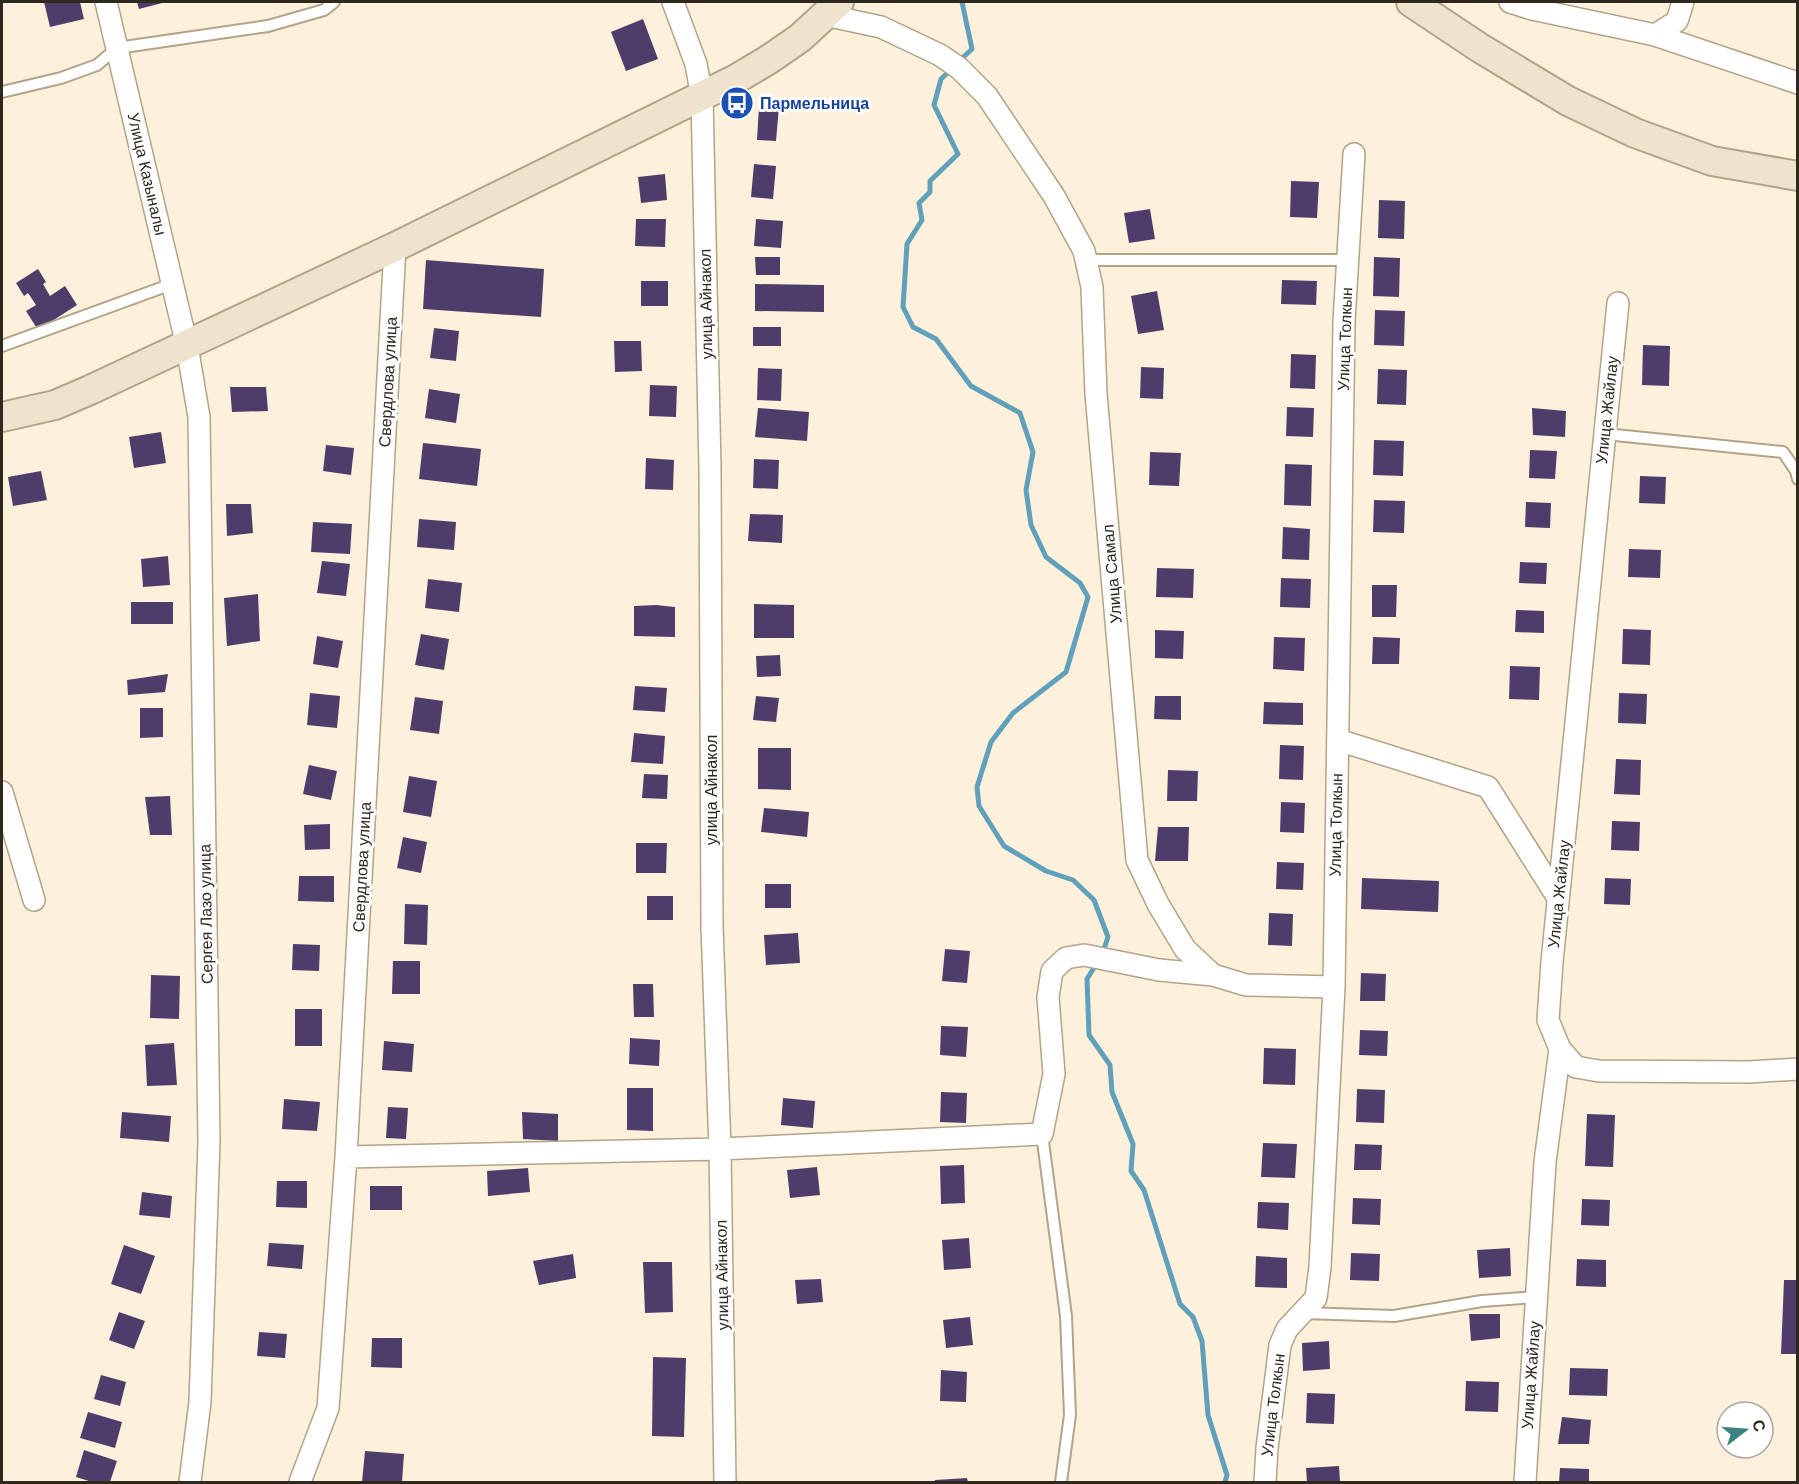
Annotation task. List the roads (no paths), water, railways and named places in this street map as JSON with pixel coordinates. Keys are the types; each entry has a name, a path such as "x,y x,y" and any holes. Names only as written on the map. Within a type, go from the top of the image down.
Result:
{"main road":[{"path":"1411,2 1480,48 1568,101 1635,133 1712,161 1797,176"},
{"path":"2,417 55,405 186,346 702,97 768,60 800,38 832,8"}],"street":[{"name":"Улица Казыналы","path":"106,2 186,346"},
{"name":"улица Айнакол","path":"673,2 696,64 702,97 710,469 712,926 720,1149 725,1482"},
{"path":"1510,2 1532,9 1655,35 1797,83"},
{"path":"1655,35 1677,21 1683,2"},
{"name":"Улица Самал","path":"832,8 881,27 959,68 987,96 1054,196 1084,251 1092,286 1096,394 1137,860 1158,904 1185,949 1213,975 1246,985 1334,987"},
{"name":"Улица Толкын","path":"1265,1482 1280,1345 1287,1329 1316,1298 1320,1267 1334,987 1344,322 1354,154"},
{"name":"Свердлова улица","path":"300,1482 328,1408 346,1157 395,247"},
{"name":"Улица Жайлау","path":"1525,1482 1545,1162 1560,1049 1548,1020 1558,898 1618,303"},
{"name":"Сергея Лазо улица","path":"186,346 199,417 209,1142 200,1402 190,1482"},
{"path":"1338,740 1488,786 1558,898"},
{"path":"2,792 34,900"},
{"path":"346,1157 720,1149 1042,1134 1054,1074 1048,997 1052,971 1066,958 1084,955 1158,970 1213,975"},
{"path":"1560,1049 1576,1067 1599,1071 1797,1070"}],"lane":[{"path":"2,92 61,78 97,65 117,48 268,26 324,10 334,2"},
{"path":"1086,260 1348,260"},
{"path":"2,346 172,284"},
{"path":"1605,434 1783,452 1796,471 1797,479"},
{"path":"1042,1134 1066,1316 1070,1415 1061,1482"},
{"path":"1302,1313 1394,1316 1482,1301 1536,1297"}],"waterway":[{"path":"958,62 972,49 962,2"},
{"path":"952,69 941,79 934,105 958,154 930,181 930,192 919,203 922,220 907,244 903,307 913,327 936,339 971,386 1020,413 1033,452 1026,490 1031,525 1046,557 1080,583 1088,597 1066,672 1013,713 991,742 977,787 979,806 1004,846 1046,871 1073,880 1094,900 1108,937 1102,955"},
{"path":"1097,963 1087,979 1089,1035 1110,1065 1112,1092 1133,1144 1131,1171 1144,1190 1180,1304 1193,1317 1202,1341 1208,1415 1227,1475 1225,1482"}],"place":[{"name":"Пармельница","path":"737,103"}]}
